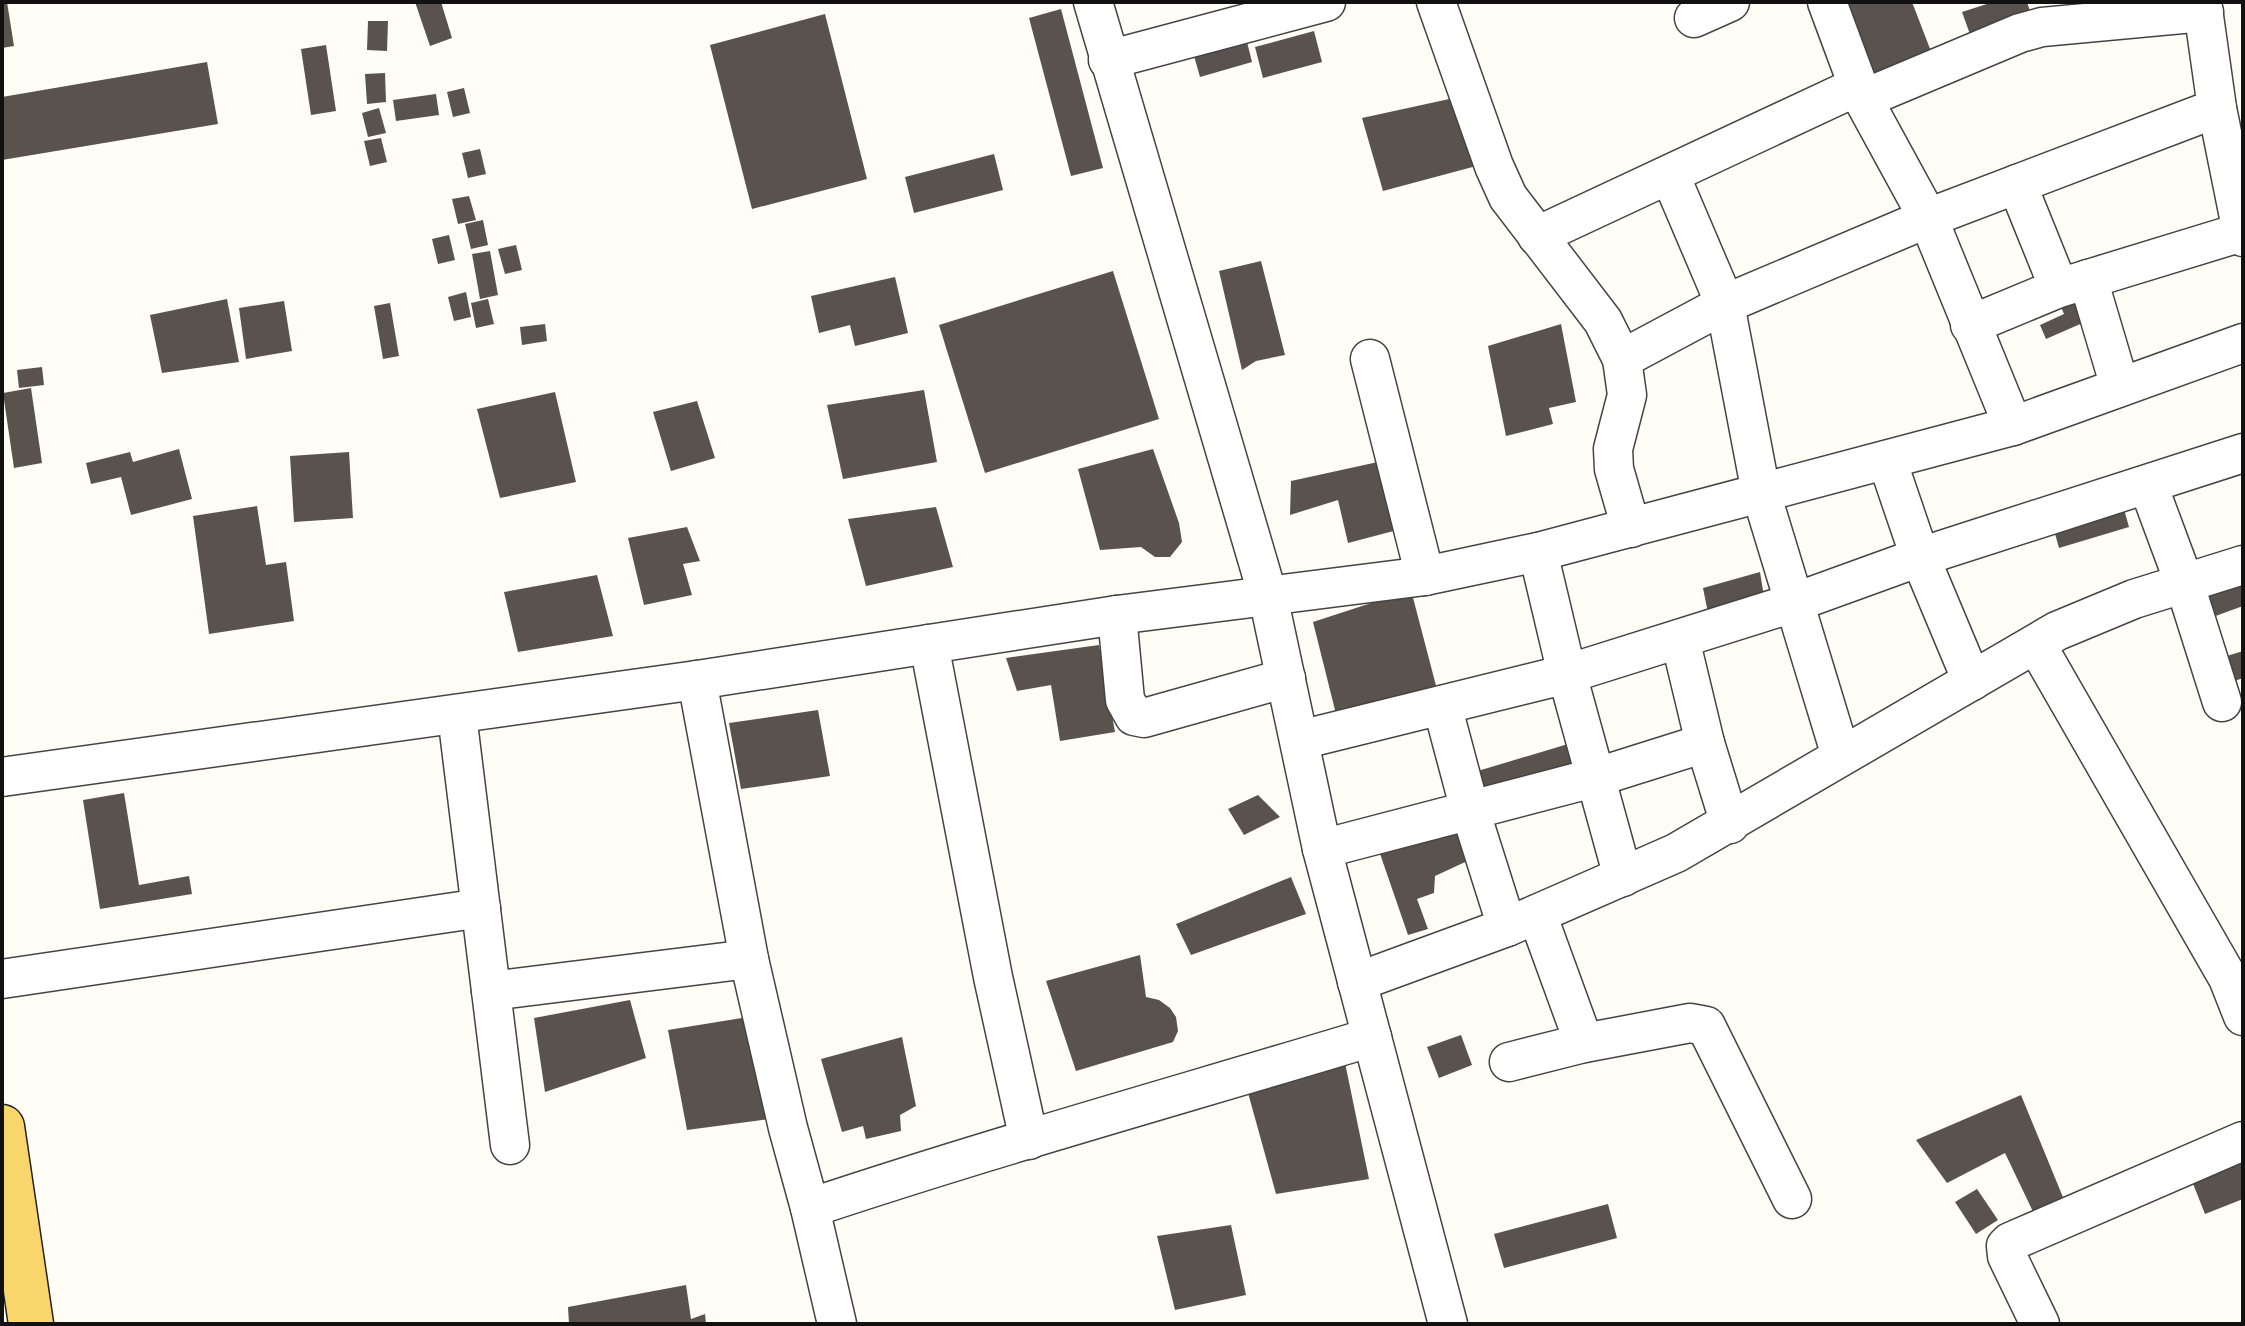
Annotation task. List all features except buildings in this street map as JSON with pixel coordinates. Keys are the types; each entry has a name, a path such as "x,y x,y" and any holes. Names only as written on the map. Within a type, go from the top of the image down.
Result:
{"main road":[{"path":"2,1127 31,1324"}],"street":[{"path":"1093,2 1268,596 1322,849 1448,1324"},
{"path":"1436,2 1508,197 1603,321 1622,359 1627,395 1613,449 1614,469 1631,528"},
{"path":"1694,18 1730,2"},
{"path":"1827,2 1861,92 1928,218 2013,426"},
{"path":"1108,60 1317,3"},
{"path":"1537,236 1861,92 2020,33 2037,15 2203,7 2217,108 2236,167 2242,234 2074,284 1970,325"},
{"path":"1622,359 1725,304 1928,218 2217,108"},
{"path":"1670,175 1725,304 1761,493 1841,756"},
{"path":"2017,184 2074,284 2120,387"},
{"path":"2,777 457,715 1117,615 1425,576 1538,552 2013,426 2243,343"},
{"path":"1370,359 1425,576"},
{"path":"1300,740 1567,674 1793,603 1920,557 2243,453"},
{"path":"1887,460 1920,557 1972,681"},
{"path":"2148,485 2184,582 2222,702"},
{"path":"1538,552 1567,674 1623,877"},
{"path":"1357,982 1522,920 1676,853 2036,644 2098,613 2184,582 2243,565"},
{"path":"1117,615 1125,700 1134,716 1144,718 1286,678"},
{"path":"1680,639 1705,743 1730,824"},
{"path":"929,644 993,977 1029,1140"},
{"path":"2036,644 2236,974 2243,1016"},
{"path":"697,680 749,959 837,1324"},
{"path":"1442,705 1470,810 1584,1043"},
{"path":"457,715 510,1145"},
{"path":"1322,849 1597,777 1705,743"},
{"path":"2,979 481,908"},
{"path":"491,991 749,959"},
{"path":"1509,1062 1584,1043 1690,1023 1706,1026 1792,1199"},
{"path":"810,1208 959,1159 1372,1037"},
{"path":"2040,1324 2007,1256 2006,1246 2010,1242 2243,1141"}]}
